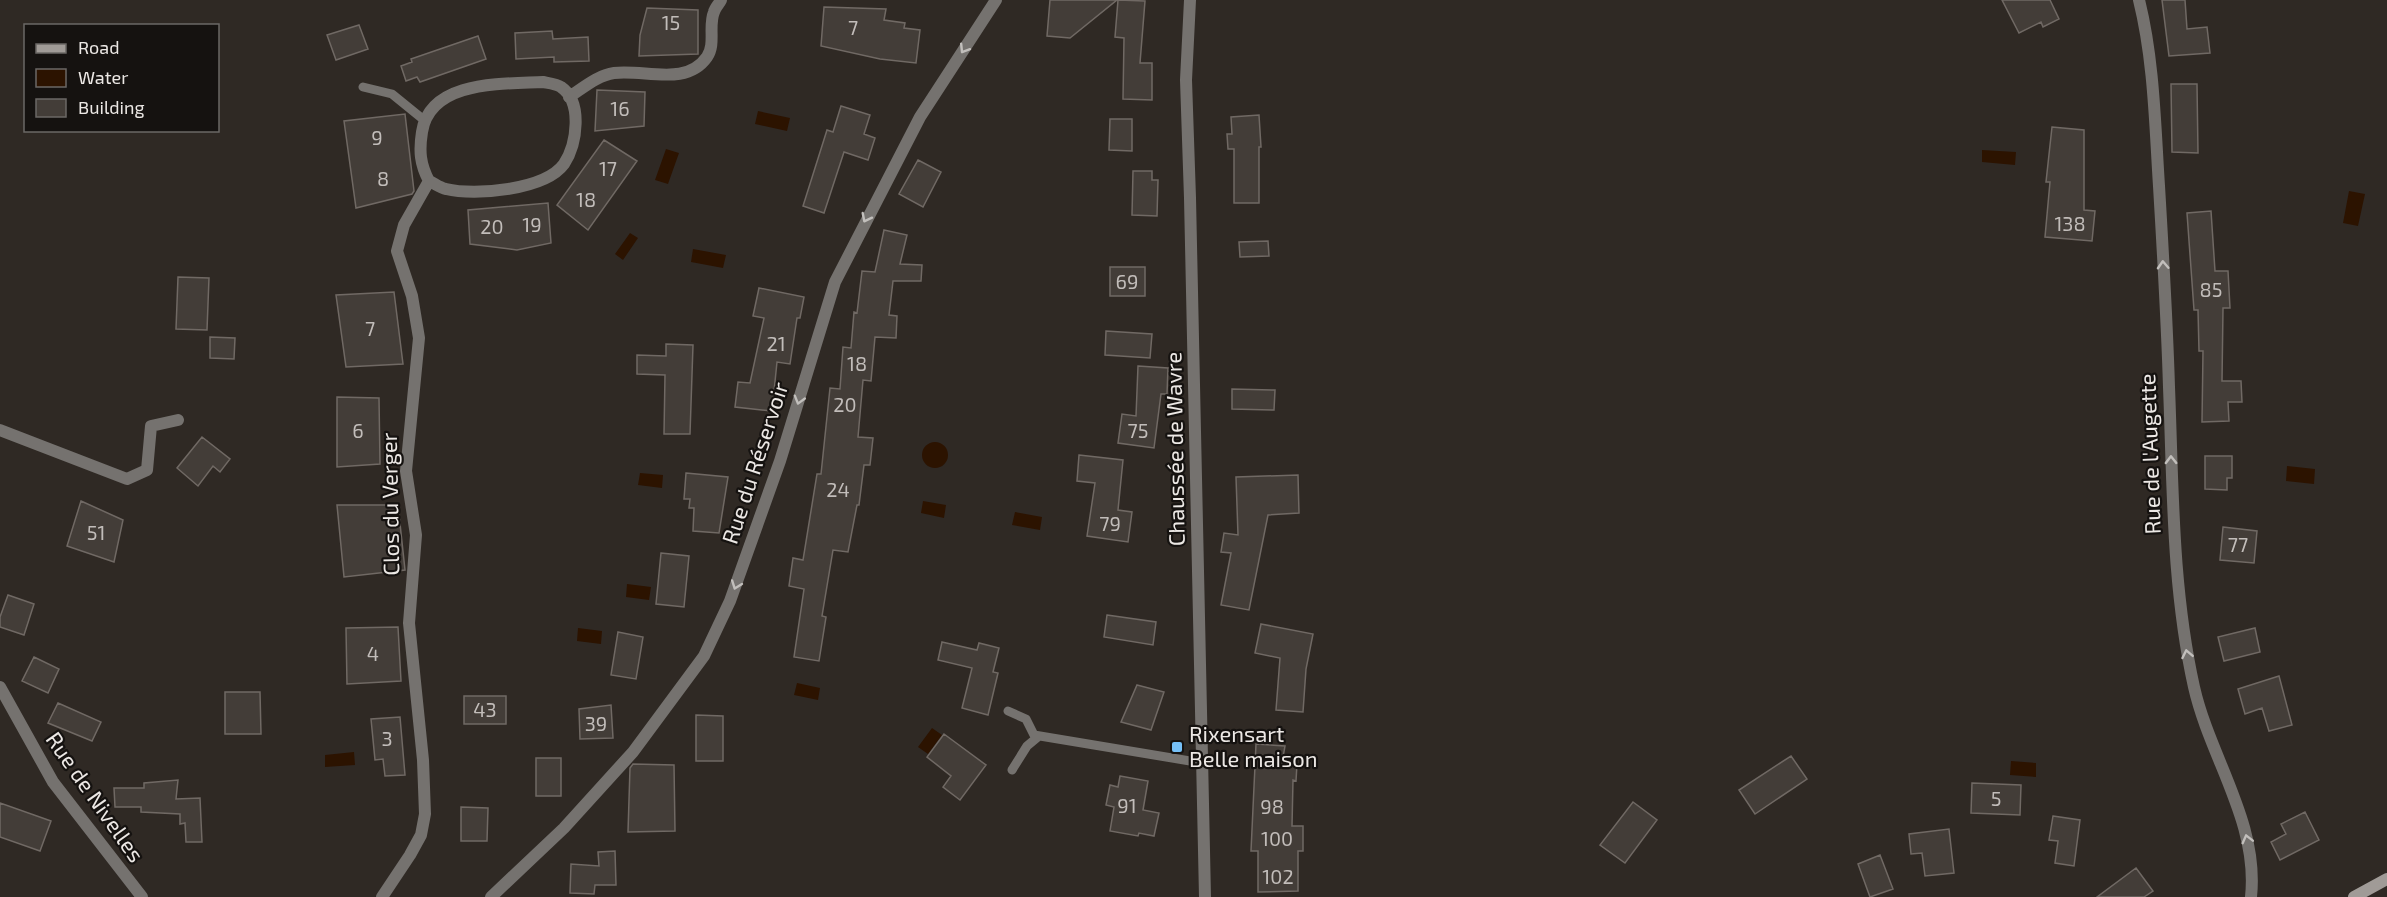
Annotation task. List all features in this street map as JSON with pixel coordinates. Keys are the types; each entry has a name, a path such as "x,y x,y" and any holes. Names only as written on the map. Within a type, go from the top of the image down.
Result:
{"main road":[{"path":"2354,897 2387,879"}],"street":[{"path":"569,97 594,80 614,73 671,75 695,70 709,56 713,14 721,0"},
{"name":"Rue du Réservoir","path":"491,897 564,828 633,752 704,656 730,601 780,461 835,282 920,117 996,0"},
{"name":"Chaussée de Wavre","path":"1190,0 1186,140 1191,210 1204,897"},
{"name":"Rue de l'Augette","path":"2139,0 2150,63 2158,164 2169,376 2172,525 2181,615 2195,692 2247,837 2253,882 2251,897"},
{"path":"543,82 561,86 569,97 577,122 573,141 564,164 550,175 531,185 512,189 445,189 429,181 418,151 424,120 438,104 462,90 543,82"},
{"name":"Clos du Verger","path":"382,897 421,834 424,814 423,760 410,623 416,535 406,471 419,338 412,296 397,251 404,225 429,181"},
{"path":"0,430 127,479 147,470 151,426 177,420"},
{"name":"Rue de Nivelles","path":"0,687 53,782 142,897"},
{"path":"0,707 6,715 17,720"}],"lane":[{"path":"363,87 392,94 424,120"},
{"path":"1008,711 1026,719 1034,735 1202,763"},
{"path":"1012,770 1027,746 1039,735"}],"water":[{"path":"758,111 790,118 787,131 755,124"},
{"path":"666,149 679,153 668,184 655,180"},
{"path":"1982,150 2016,152 2015,165 1982,162"},
{"path":"2349,191 2365,194 2358,226 2343,223"},
{"path":"630,233 638,238 623,260 615,254"},
{"path":"693,249 726,255 723,268 691,262"},
{"path":"935,442 944,446 948,455 944,464 935,468 926,464 922,455 926,446"},
{"path":"2287,466 2315,469 2314,484 2286,481"},
{"path":"640,473 663,475 662,488 638,485"},
{"path":"923,501 946,505 944,518 921,513"},
{"path":"1015,512 1042,517 1040,530 1012,525"},
{"path":"627,584 651,587 649,600 626,597"},
{"path":"578,628 602,631 601,644 577,641"},
{"path":"797,683 820,688 818,700 794,695"},
{"path":"932,728 942,735 928,754 918,747"},
{"path":"354,752 355,765 325,767 325,755"},
{"path":"2011,761 2036,763 2036,777 2010,775"}],"building":[{"path":"1050,0 1117,0 1070,38 1047,36"},
{"path":"1118,0 1145,1 1140,63 1152,63 1152,100 1123,99 1124,38 1115,37"},
{"path":"2002,0 2050,0 2059,19 2043,27 2041,22 2019,33"},
{"path":"2162,0 2185,0 2187,29 2207,27 2210,53 2169,56"},
{"path":"824,7 886,9 884,20 905,23 904,28 920,30 916,63 880,59 821,46"},
{"path":"647,8 698,10 698,54 639,56 640,35"},
{"path":"359,25 368,49 336,60 327,35"},
{"path":"552,31 553,39 588,37 589,61 554,62 554,57 516,59 515,33"},
{"path":"478,36 486,59 420,82 417,77 406,81 401,66 412,62 411,59"},
{"path":"2171,84 2197,84 2198,153 2172,152"},
{"path":"597,90 645,92 644,126 595,131"},
{"path":"841,106 870,115 864,134 875,138 868,160 844,152 824,213 803,206 827,130 833,132"},
{"path":"405,114 414,191 412,194 356,208 344,121"},
{"path":"1259,115 1261,147 1259,147 1259,203 1234,203 1234,149 1228,149 1227,134 1232,134 1231,117"},
{"path":"1110,119 1132,119 1132,151 1109,150"},
{"path":"2052,127 2084,130 2084,210 2095,211 2092,241 2045,237 2050,182 2046,182"},
{"path":"604,140 637,161 588,230 557,205"},
{"path":"918,160 941,172 923,207 899,194"},
{"path":"1133,171 1152,171 1152,180 1158,180 1157,216 1132,215"},
{"path":"548,203 551,243 517,250 470,244 468,210"},
{"path":"2211,211 2215,271 2228,271 2230,308 2223,308 2222,381 2241,381 2242,402 2228,402 2229,421 2202,422 2203,351 2199,351 2198,310 2194,310 2187,213"},
{"path":"884,230 907,235 900,264 922,265 921,281 893,281 889,315 897,316 896,338 875,337 871,381 863,380 858,437 873,438 870,465 864,465 859,505 857,505 848,552 833,550 822,616 826,617 819,661 794,657 804,589 789,586 793,558 803,560 817,474 821,474 830,388 840,389 843,347 851,348 854,312 857,313 862,271 875,272"},
{"path":"1268,241 1269,256 1240,257 1239,242"},
{"path":"1110,267 1145,267 1145,296 1110,296"},
{"path":"178,277 209,278 207,330 176,329"},
{"path":"759,288 804,297 800,318 797,318 790,364 777,362 772,411 735,407 738,382 750,383 764,318 753,316"},
{"path":"394,292 403,364 346,367 336,295"},
{"path":"1106,331 1152,334 1150,358 1105,355"},
{"path":"210,337 235,338 234,359 210,358"},
{"path":"666,344 693,345 690,434 664,434 665,375 637,374 637,355 666,356"},
{"path":"1138,366 1168,368 1167,394 1161,394 1154,448 1118,443 1122,414 1136,416"},
{"path":"1232,389 1275,390 1274,410 1232,409"},
{"path":"337,397 379,398 380,464 337,467"},
{"path":"202,437 230,459 220,472 213,466 198,486 177,468"},
{"path":"1079,455 1123,460 1118,510 1132,512 1128,542 1087,536 1095,483 1077,481"},
{"path":"2205,456 2232,456 2232,478 2227,478 2227,490 2205,489"},
{"path":"686,473 728,477 719,533 693,531 694,508 689,508 690,499 684,499"},
{"path":"1298,475 1299,513 1268,515 1249,610 1221,605 1231,553 1221,552 1224,533 1238,535 1236,477"},
{"path":"81,501 123,520 114,562 67,546"},
{"path":"337,505 398,505 405,570 344,577"},
{"path":"2223,527 2257,531 2254,563 2220,560"},
{"path":"661,553 689,556 684,607 656,604"},
{"path":"8,595 34,604 24,635 0,627 0,617"},
{"path":"1107,615 1156,622 1153,645 1104,637"},
{"path":"1261,624 1313,634 1306,669 1303,712 1276,710 1280,658 1255,653"},
{"path":"398,627 401,681 347,684 346,628"},
{"path":"2255,628 2260,652 2224,661 2218,637"},
{"path":"618,632 643,637 636,679 611,675"},
{"path":"942,642 977,650 979,643 999,648 993,672 998,673 988,715 962,708 972,668 938,660"},
{"path":"34,657 59,669 48,693 22,681"},
{"path":"2279,676 2292,725 2269,731 2262,708 2245,714 2238,689"},
{"path":"1137,685 1164,692 1151,730 1121,722"},
{"path":"225,692 260,692 261,734 225,734"},
{"path":"464,696 506,696 506,724 464,724"},
{"path":"58,703 101,722 92,741 48,723"},
{"path":"611,705 613,738 580,739 579,709"},
{"path":"696,715 723,716 723,761 696,761"},
{"path":"400,717 405,775 385,776 383,759 375,760 371,719"},
{"path":"944,734 986,765 960,800 943,787 951,776 927,757"},
{"path":"1256,744 1285,746 1282,763 1297,764 1296,781 1293,780 1292,826 1303,826 1303,851 1298,851 1298,891 1258,892 1258,851 1251,851"},
{"path":"1791,756 1807,779 1755,814 1739,790"},
{"path":"536,758 561,758 561,796 536,796"},
{"path":"633,764 674,765 675,831 628,832 630,768"},
{"path":"1120,776 1148,781 1143,810 1159,813 1154,836 1139,833 1138,836 1110,831 1114,807 1106,805 1110,785 1118,787"},
{"path":"178,780 176,799 200,798 202,842 186,842 185,823 180,824 180,814 141,812 141,807 115,807 114,788 144,788 144,783"},
{"path":"1972,783 2021,785 2020,815 1971,813"},
{"path":"1633,802 1657,820 1625,863 1600,845"},
{"path":"0,803 51,821 40,851 0,837"},
{"path":"461,807 488,808 487,841 461,841"},
{"path":"2305,812 2319,840 2280,860 2271,842 2286,834 2281,824"},
{"path":"2053,816 2080,820 2074,866 2055,863 2058,841 2049,840"},
{"path":"1949,829 1954,873 1925,876 1922,853 1911,854 1909,834"},
{"path":"615,851 616,885 595,885 594,894 570,893 571,864 599,866 598,852"},
{"path":"1880,855 1893,889 1870,897 1858,864"},
{"path":"2136,868 2153,891 2144,897 2097,897"}],"place":[{"name":"Rixensart Belle maison","path":"1177,747"}]}
